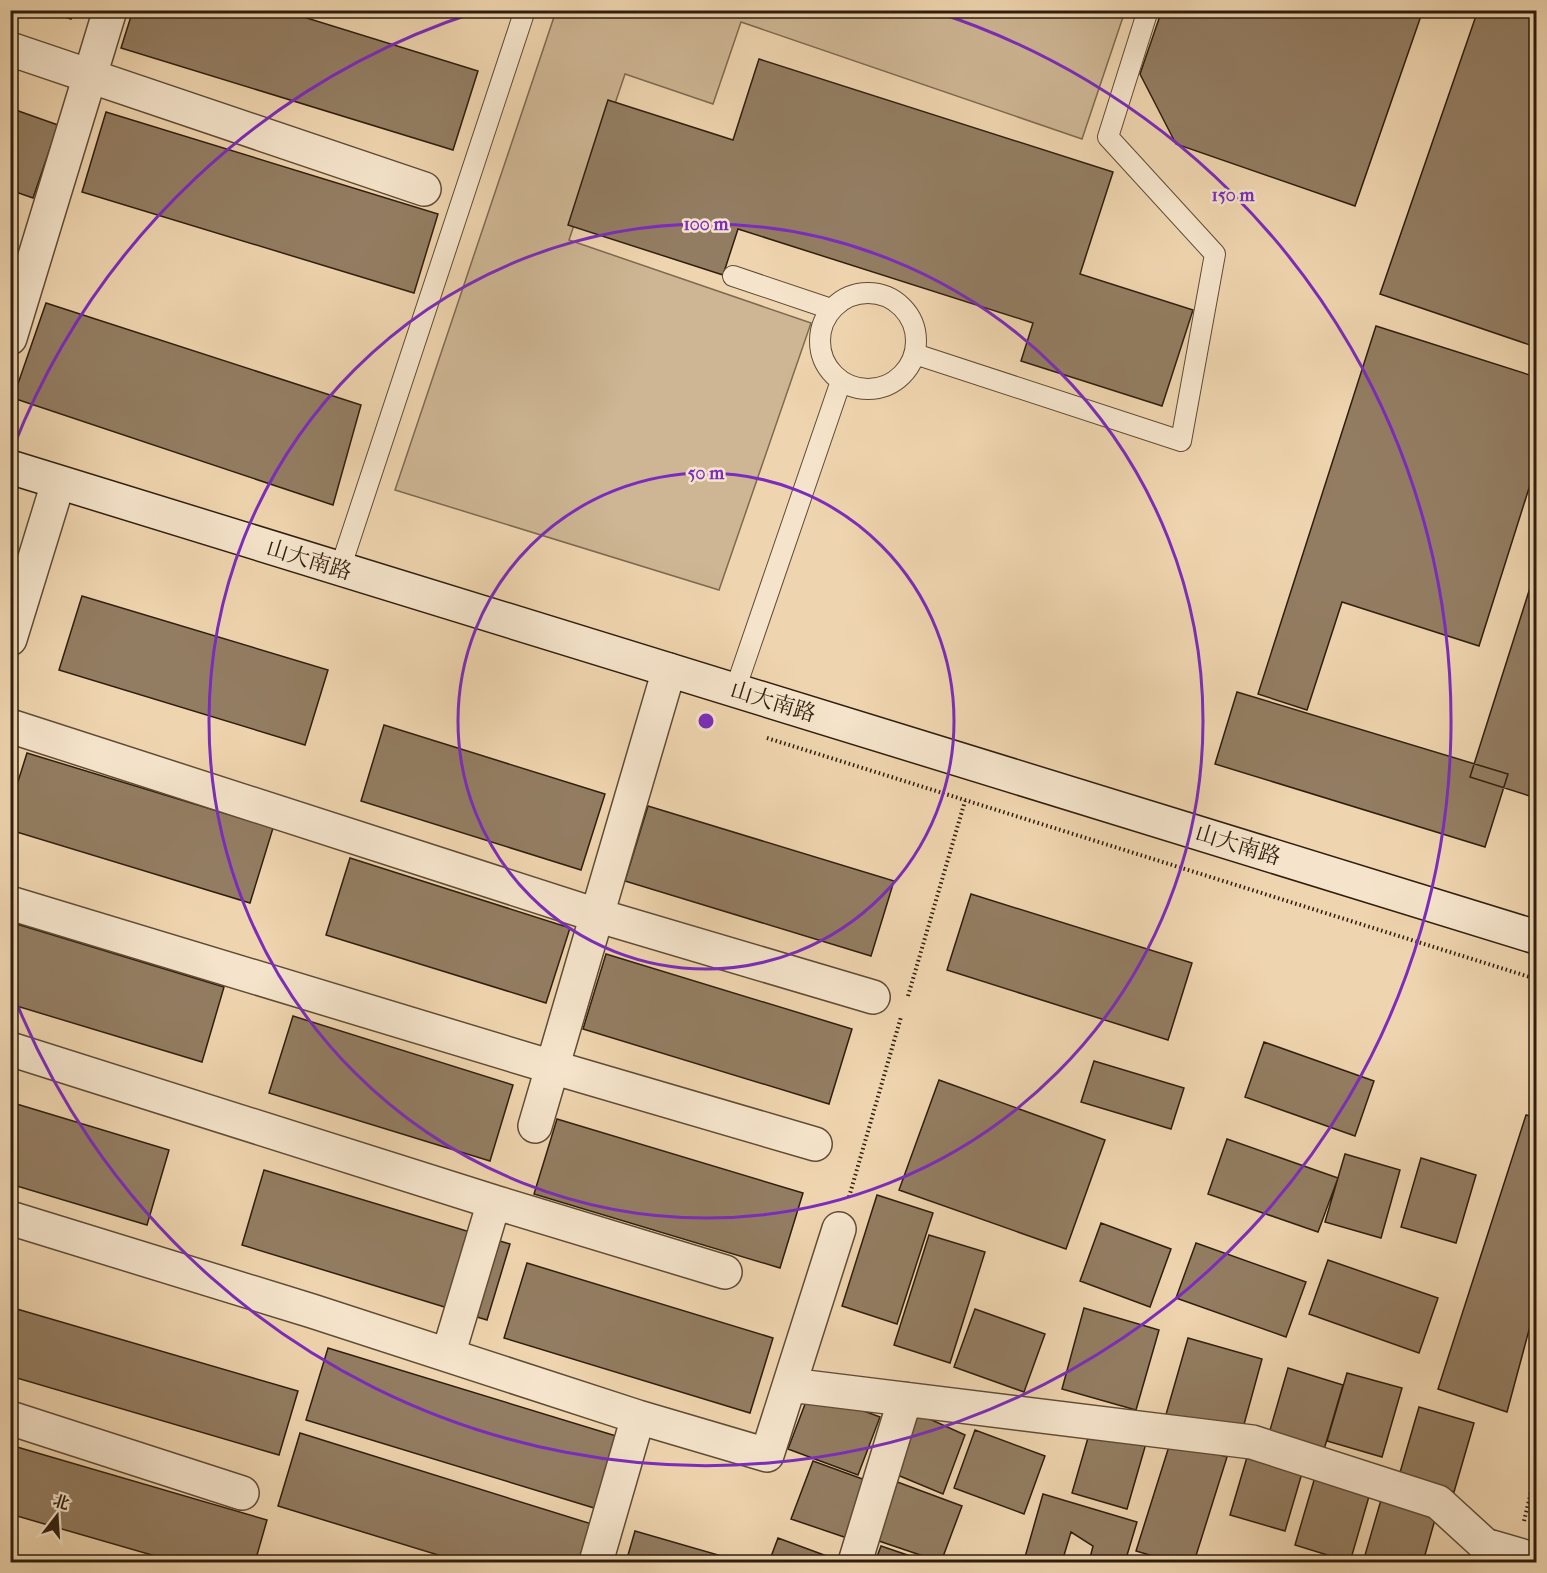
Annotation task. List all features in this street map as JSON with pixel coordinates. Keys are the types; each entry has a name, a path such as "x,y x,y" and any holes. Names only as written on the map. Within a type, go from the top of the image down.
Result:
{"street":[{"path":"10,338 110,10"},
{"path":"10,49 424,189"},
{"name":"山大南路","path":"10,468 1536,937"},
{"path":"10,639 58,483"},
{"path":"535,1125 669,670"},
{"path":"10,726 596,915 873,997"},
{"path":"10,903 552,1067 816,1144"},
{"path":"10,1049 494,1202 725,1272"},
{"path":"448,1355 494,1202"},
{"path":"10,1218 312,1311 638,1417 767,1455 839,1229"},
{"path":"790,1385 1252,1442 1438,1502 1485,1545 1526,1557"},
{"path":"855,1563 905,1399"},
{"path":"596,1563 638,1417"},
{"path":"10,1418 242,1493"}],"lane":[{"path":"340,569 525,10"},
{"path":"915,354 1181,441 1215,254 1108,137 1148,10"},
{"path":"733,276 831,309"},
{"path":"859,293 876,293 891,298 904,308 913,322 917,338 915,354 909,368 899,380 885,387 870,390 855,388 841,381 829,370 822,355 820,339 823,323 831,309 844,299 859,293"},
{"path":"735,690 841,381"}],"path":[{"path":"1526,1557 1536,1472"}],"shaded area":[{"path":"556,11 1125,11 1082,139 741,22 713,104 625,74 569,240 811,323 719,590 395,490"}],"building":[{"path":"43,10 74,10 71,19"},
{"path":"133,10 281,10 478,71 453,150 121,48"},
{"path":"1162,10 1423,10 1355,206 1176,144 1140,74"},
{"path":"1478,10 1536,10 1536,347 1380,294"},
{"path":"759,59 1113,172 1080,274 1193,310 1162,406 1021,361 1033,323 738,229 723,275 568,225 608,100 733,140"},
{"path":"10,108 58,125 33,198 10,190"},
{"path":"106,112 438,214 414,293 82,192"},
{"path":"46,303 361,405 333,505 13,398"},
{"path":"1376,326 1536,377 1536,466 1479,646 1342,602 1307,710 1258,694"},
{"path":"1536,569 1536,798 1470,777"},
{"path":"82,596 328,670 305,745 59,670"},
{"path":"1237,692 1508,774 1485,847 1215,764"},
{"path":"384,725 605,794 581,870 361,801"},
{"path":"27,753 273,828 250,903 10,830 10,807"},
{"path":"648,806 894,881 871,956 625,881"},
{"path":"350,858 570,928 546,1003 326,935"},
{"path":"971,894 1192,963 1168,1040 947,970"},
{"path":"10,922 224,987 202,1062 10,1004"},
{"path":"606,954 852,1029 829,1104 583,1029"},
{"path":"293,1016 513,1085 490,1161 269,1093"},
{"path":"1264,1042 1374,1081 1355,1136 1245,1097"},
{"path":"1094,1061 1184,1088 1171,1129 1081,1102"},
{"path":"939,1080 1105,1140 1066,1249 899,1190"},
{"path":"10,1102 169,1150 147,1225 10,1184"},
{"path":"1526,1115 1536,1117 1536,1304 1507,1412 1438,1389"},
{"path":"557,1119 803,1193 780,1268 534,1194"},
{"path":"1227,1139 1338,1178 1318,1232 1208,1194"},
{"path":"1345,1154 1400,1170 1381,1238 1325,1222"},
{"path":"1421,1158 1476,1175 1456,1243 1401,1227"},
{"path":"264,1170 510,1244 487,1320 242,1245"},
{"path":"877,1195 933,1213 897,1324 842,1306"},
{"path":"1101,1223 1171,1249 1150,1307 1080,1281"},
{"path":"929,1235 985,1252 950,1363 894,1345"},
{"path":"1196,1243 1306,1282 1286,1337 1176,1298"},
{"path":"1328,1260 1438,1298 1419,1353 1309,1314"},
{"path":"527,1263 773,1338 750,1413 504,1338"},
{"path":"10,1307 298,1391 279,1455 10,1376"},
{"path":"1084,1308 1159,1330 1136,1410 1062,1389"},
{"path":"975,1309 1045,1334 1024,1392 954,1367"},
{"path":"1188,1338 1262,1359 1240,1439 1165,1418"},
{"path":"328,1348 626,1439 604,1511 306,1420"},
{"path":"1288,1368 1343,1385 1323,1453 1268,1437"},
{"path":"1347,1373 1402,1388 1382,1457 1327,1441"},
{"path":"810,1391 880,1417 858,1475 788,1449"},
{"path":"1419,1407 1474,1423 1454,1492 1399,1476"},
{"path":"914,1412 965,1435 943,1494 895,1474"},
{"path":"1092,1424 1147,1440 1127,1509 1072,1493"},
{"path":"975,1430 1045,1456 1024,1514 954,1488"},
{"path":"300,1433 598,1526 586,1562 461,1562 278,1506"},
{"path":"1171,1440 1227,1457 1194,1562 1173,1562 1136,1551"},
{"path":"10,1445 267,1520 255,1562 176,1562 10,1514"},
{"path":"1250,1447 1305,1463 1285,1531 1230,1515"},
{"path":"813,1461 868,1481 850,1539 791,1519"},
{"path":"1315,1477 1370,1493 1350,1562 1295,1545"},
{"path":"892,1480 962,1506 941,1562 870,1538"},
{"path":"1043,1494 1137,1522 1125,1562 1089,1562 1093,1546 1071,1532 1062,1562 1043,1562 1025,1557"},
{"path":"1381,1500 1436,1516 1423,1562 1363,1562"},
{"path":"635,1531 739,1561 739,1562 626,1562"},
{"path":"778,1538 843,1562 769,1562"},
{"path":"881,1546 928,1562 875,1562"},
{"path":"1012,1558 1026,1562 1011,1562"}]}
